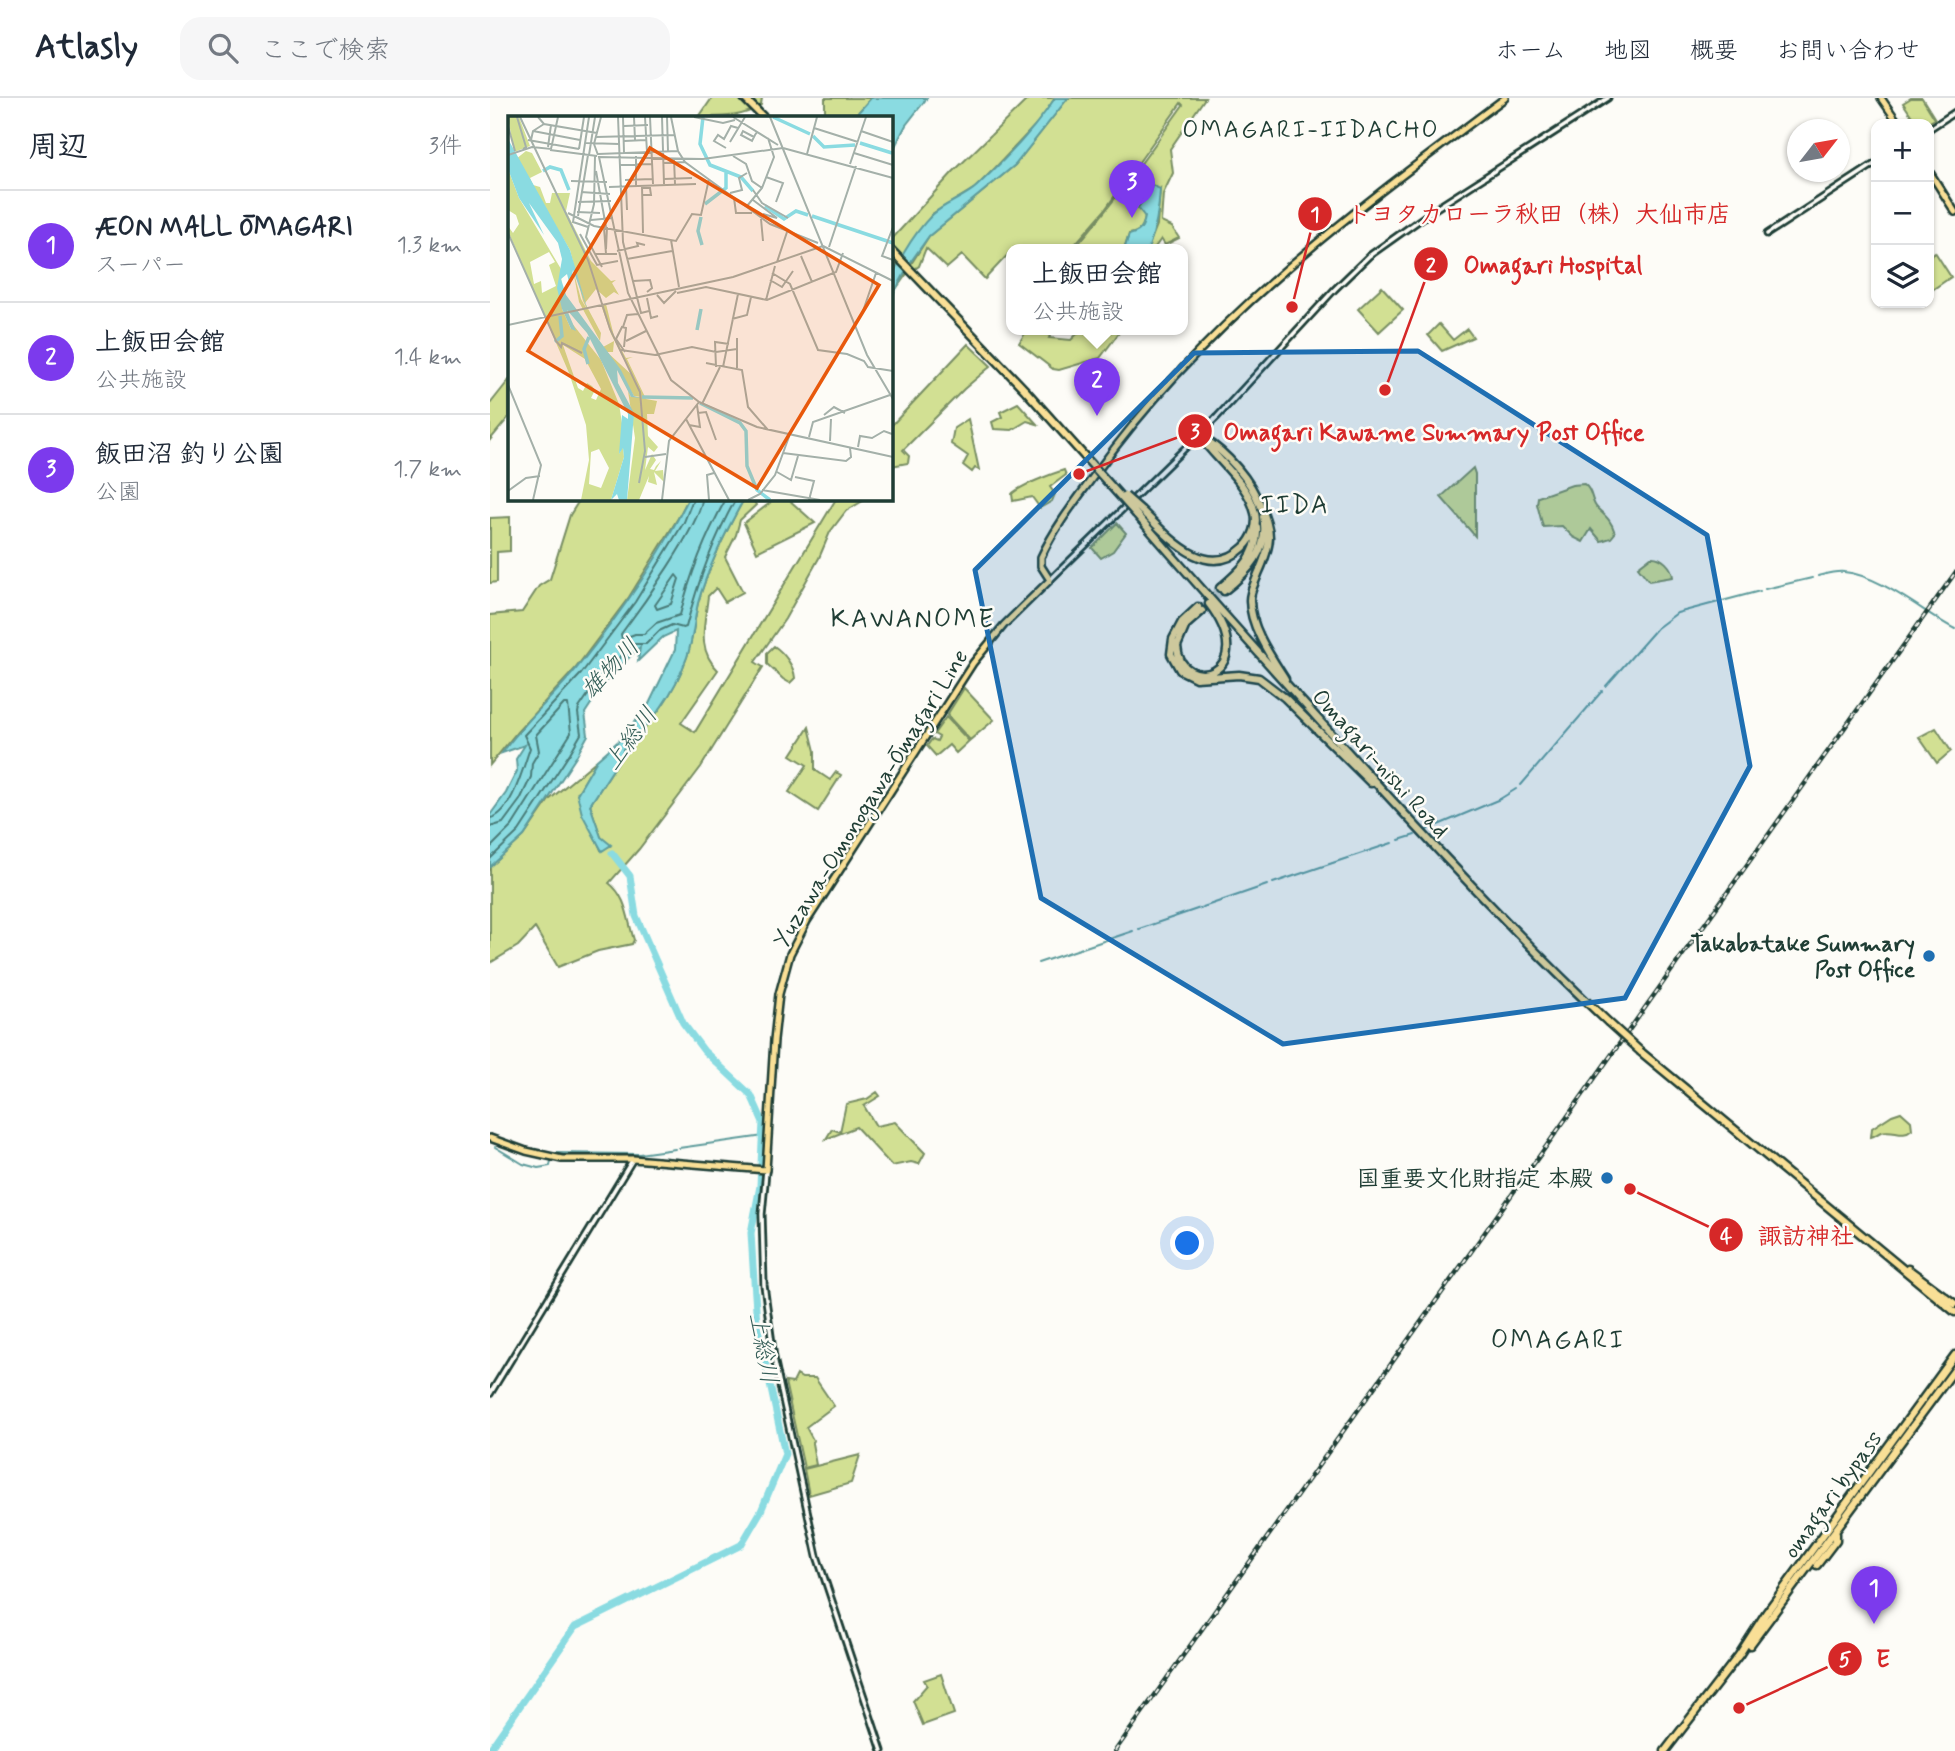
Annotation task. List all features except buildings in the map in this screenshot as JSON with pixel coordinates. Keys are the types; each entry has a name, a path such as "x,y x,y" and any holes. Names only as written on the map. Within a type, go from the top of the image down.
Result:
{"highway":[{"path":"744,98 762,116"},
{"path":"892,251 1001,364 1105,479 1138,512 1180,546 1193,555 1214,561 1230,556 1244,547 1252,536 1256,521"},
{"path":"1199,435 1215,446 1237,468 1259,502 1269,524 1269,548 1250,601 1253,618 1272,658 1297,696"},
{"path":"1199,435 1244,490 1251,502 1256,521 1256,543 1248,561 1222,589 1252,566 1261,549 1264,531 1259,502"},
{"path":"1138,512 1198,589 1228,635 1228,651 1216,671 1207,674 1189,671 1182,666 1177,646 1186,625 1200,609 1182,622 1173,639 1171,654 1180,670 1196,678 1248,675 1272,686 1427,839"},
{"name":"Omagari-nishi Road","path":"1138,512 1297,696 1534,952 1642,1052 1889,1256"},
{"path":"1889,1256 1955,1304"},
{"path":"1889,1256 1955,1312"},
{"name":"omagari bypass","path":"1740,1655 1766,1613 1955,1355"},
{"name":"omagari bypass","path":"1665,1751 1770,1620 1955,1369"},
{"path":"1817,1565 1836,1539 1837,1531"}],"main road":[{"path":"1050,579 1041,566 1041,557 1062,522 1127,431 1203,346 1303,253 1505,98"},
{"path":"1881,98 1896,119"},
{"path":"1934,179 1955,212"},
{"name":"Yuzawa-Omonogawa-Ōmagari Line","path":"765,1170 777,1010 790,954 807,921 973,663 1004,625 1050,579"},
{"path":"490,1138 526,1151 562,1159 633,1159 765,1170"}],"street":[{"path":"1050,579 1199,435 1369,256 1435,209 1608,98"},
{"path":"1934,126 1955,112"},
{"path":"1767,234 1871,166"},
{"path":"490,1394 633,1159"},
{"path":"765,1170 762,1214 764,1285 774,1359 817,1556 882,1751"}],"highlighted area":[{"path":"1418,351 1707,535 1750,766 1625,998 1283,1044 1041,898 975,570 1194,353"}],"green space":[{"path":"712,98 762,98 761,105 747,112 732,116 700,116"},
{"path":"825,98 871,98 855,116 825,116"},
{"path":"1029,98 1055,98 1041,119 975,188 932,214 892,276 892,239 953,172"},
{"path":"1068,98 1205,98 1170,149 1173,173 1163,194 1161,222 1172,227 1179,238 1167,244 1161,239 1157,244 1149,244 1157,225 1160,189 1142,212 1145,217 1142,227 1129,234 1126,244 1078,244 1102,215 1143,160 1183,105 1181,103 1104,211 1075,244 1006,244 1006,257 985,279 962,255 947,268 926,248 919,266 906,275 892,295 892,290 929,236 1015,165"},
{"path":"1911,98 1922,98 1935,119 1914,119 1903,103"},
{"path":"1934,253 1951,277 1934,289"},
{"path":"1382,287 1403,310 1379,332 1358,309"},
{"path":"1439,324 1453,340 1467,329 1473,337 1442,351 1428,335"},
{"path":"1024,335 1050,335 1049,338 1071,340 1076,335 1117,335 1100,358 1059,370 1053,369 1019,343"},
{"path":"968,344 991,366 903,450 909,456 908,463 892,466 892,425"},
{"path":"508,381 508,418 490,440 490,404"},
{"path":"1018,403 1037,424 1027,421 1012,430 994,429 992,422 1002,417 1000,412"},
{"path":"968,419 979,470 975,468 972,472 963,465 968,456 951,444 954,428"},
{"path":"1473,468 1475,474 1475,536 1441,497"},
{"path":"1064,470 1066,475 1050,487 1055,494 1052,501 1040,508 1032,497 1013,501 1012,494 1015,491"},
{"path":"1584,484 1596,506 1612,526 1615,533 1611,538 1601,541 1591,529 1583,542 1562,526 1543,527 1537,504 1538,497 1572,485"},
{"path":"579,500 687,500 629,597 575,669 490,765 490,615 522,612 539,586 550,579 570,515"},
{"path":"743,500 754,500 756,505 740,520 725,557 743,592 725,602 716,588 708,596 704,645 711,662 718,670 681,723 695,732 835,500 864,500 846,511 830,532 819,558 785,619 755,662 763,667 701,767 639,849 609,883 620,895 626,908 634,940 632,944 598,951 558,967 535,928 518,946 490,963 490,867 524,836 549,800 597,760 577,794 601,850 610,846 601,837 590,805 623,754 623,749 653,718 682,671 689,651 698,603 724,536"},
{"path":"774,500 789,500 815,523 757,552 744,523"},
{"path":"510,517 510,551 497,552 497,582 490,583 490,518"},
{"path":"1117,523 1126,533 1113,551 1101,558 1092,548"},
{"path":"1651,557 1666,563 1673,577 1649,581 1638,567"},
{"path":"774,646 785,656 793,669 795,678 790,683 767,664 767,653"},
{"path":"964,688 994,720 970,740 947,715"},
{"path":"946,717 969,741 956,753 949,745 936,756 927,746 932,739 937,741 939,737 934,734"},
{"path":"809,727 815,751 815,770 830,780 836,772 841,775 818,811 789,792 807,765 791,755"},
{"path":"1936,728 1951,751 1937,763 1919,737"},
{"path":"877,1092 880,1096 864,1106 876,1126 895,1122 925,1153 919,1164 911,1162 892,1166 856,1127 826,1139 832,1129 840,1132 846,1104 867,1099"},
{"path":"1901,1112 1911,1121 1912,1129 1905,1133 1886,1131 1871,1137 1872,1128"},
{"path":"797,1375 802,1378 815,1378 834,1406 806,1427 813,1440 816,1465 804,1468 785,1382 793,1383"},
{"path":"860,1455 851,1483 809,1495 804,1469"},
{"path":"941,1674 954,1714 923,1725 913,1701 927,1685 924,1680"}],"water":[{"path":"871,98 927,98 906,125 892,152 892,116 855,116"},
{"path":"1055,98 1068,98 1015,165 929,236 894,293 893,275 904,252 926,221 988,176 1028,133"},
{"path":"1152,185 1160,189 1157,218 1150,244 1126,244 1129,235 1138,231 1143,224 1145,217 1138,208"},
{"name":"雄物川","path":"688,500 743,500 707,576 698,603 689,651 676,683 653,718 623,749 623,754 590,805 601,837 611,845 602,851 582,814 577,794 597,760 623,737 648,706 675,650 676,631 663,637 638,661 640,647 608,678 585,713 588,735 576,757 524,836 490,867 490,815 506,793 517,771 516,759 525,745 502,753 576,669 607,629 637,587"}],"waterway":[{"path":"1818,576 1844,572 1872,580 1955,629"},
{"path":"1765,589 1812,578"},
{"path":"1606,686 1657,628 1677,613 1760,591"},
{"path":"1521,785 1602,691"},
{"path":"1438,825 1500,799 1516,789"},
{"path":"1427,830 1432,827"},
{"path":"1399,840 1415,835"},
{"path":"1273,883 1392,843"},
{"name":"上総川","path":"490,1749 575,1627 741,1545 761,1511 785,1454 757,1324 753,1266 751,1233 760,1186 763,1122 751,1095 704,1051 683,1023 636,916 630,876 612,853"},
{"path":"1139,929 1267,885"},
{"path":"1038,963 1133,931"},
{"path":"679,1148 764,1136"},
{"path":"495,1147 523,1164 538,1168 550,1166 551,1161"},
{"path":"551,1153 639,1154 675,1149"}],"tunnel":[{"path":"1198,607 1220,588"},
{"path":"1202,611 1224,591"}],"railway":[{"path":"1115,1751 1955,573"}],"place":[{"name":"飯田沼 釣り公園","path":"1132,218"},
{"name":"トヨタカローラ秋田（株）大仙市店","path":"1292,307"},
{"name":"Omagari Hospital","path":"1385,390"},
{"name":"上飯田会館","path":"1097,416"},
{"name":"Omagari Kawame Summary Post Office","path":"1079,474"},
{"name":"Takabatake Summary Post Office","path":"1929,956"},
{"name":"国重要文化財指定 本殿","path":"1607,1178"},
{"name":"諏訪神社","path":"1630,1189"},
{"name":"ÆON MALL ŌMAGARI","path":"1874,1624"},
{"name":"E","path":"1739,1708"}],"district":[{"name":"OMAGARI-IIDACHO","path":"1311,129"},
{"name":"IIDA","path":"1295,504"},
{"name":"KAWANOME","path":"913,618"},
{"name":"OMAGARI","path":"1558,1339"}]}
